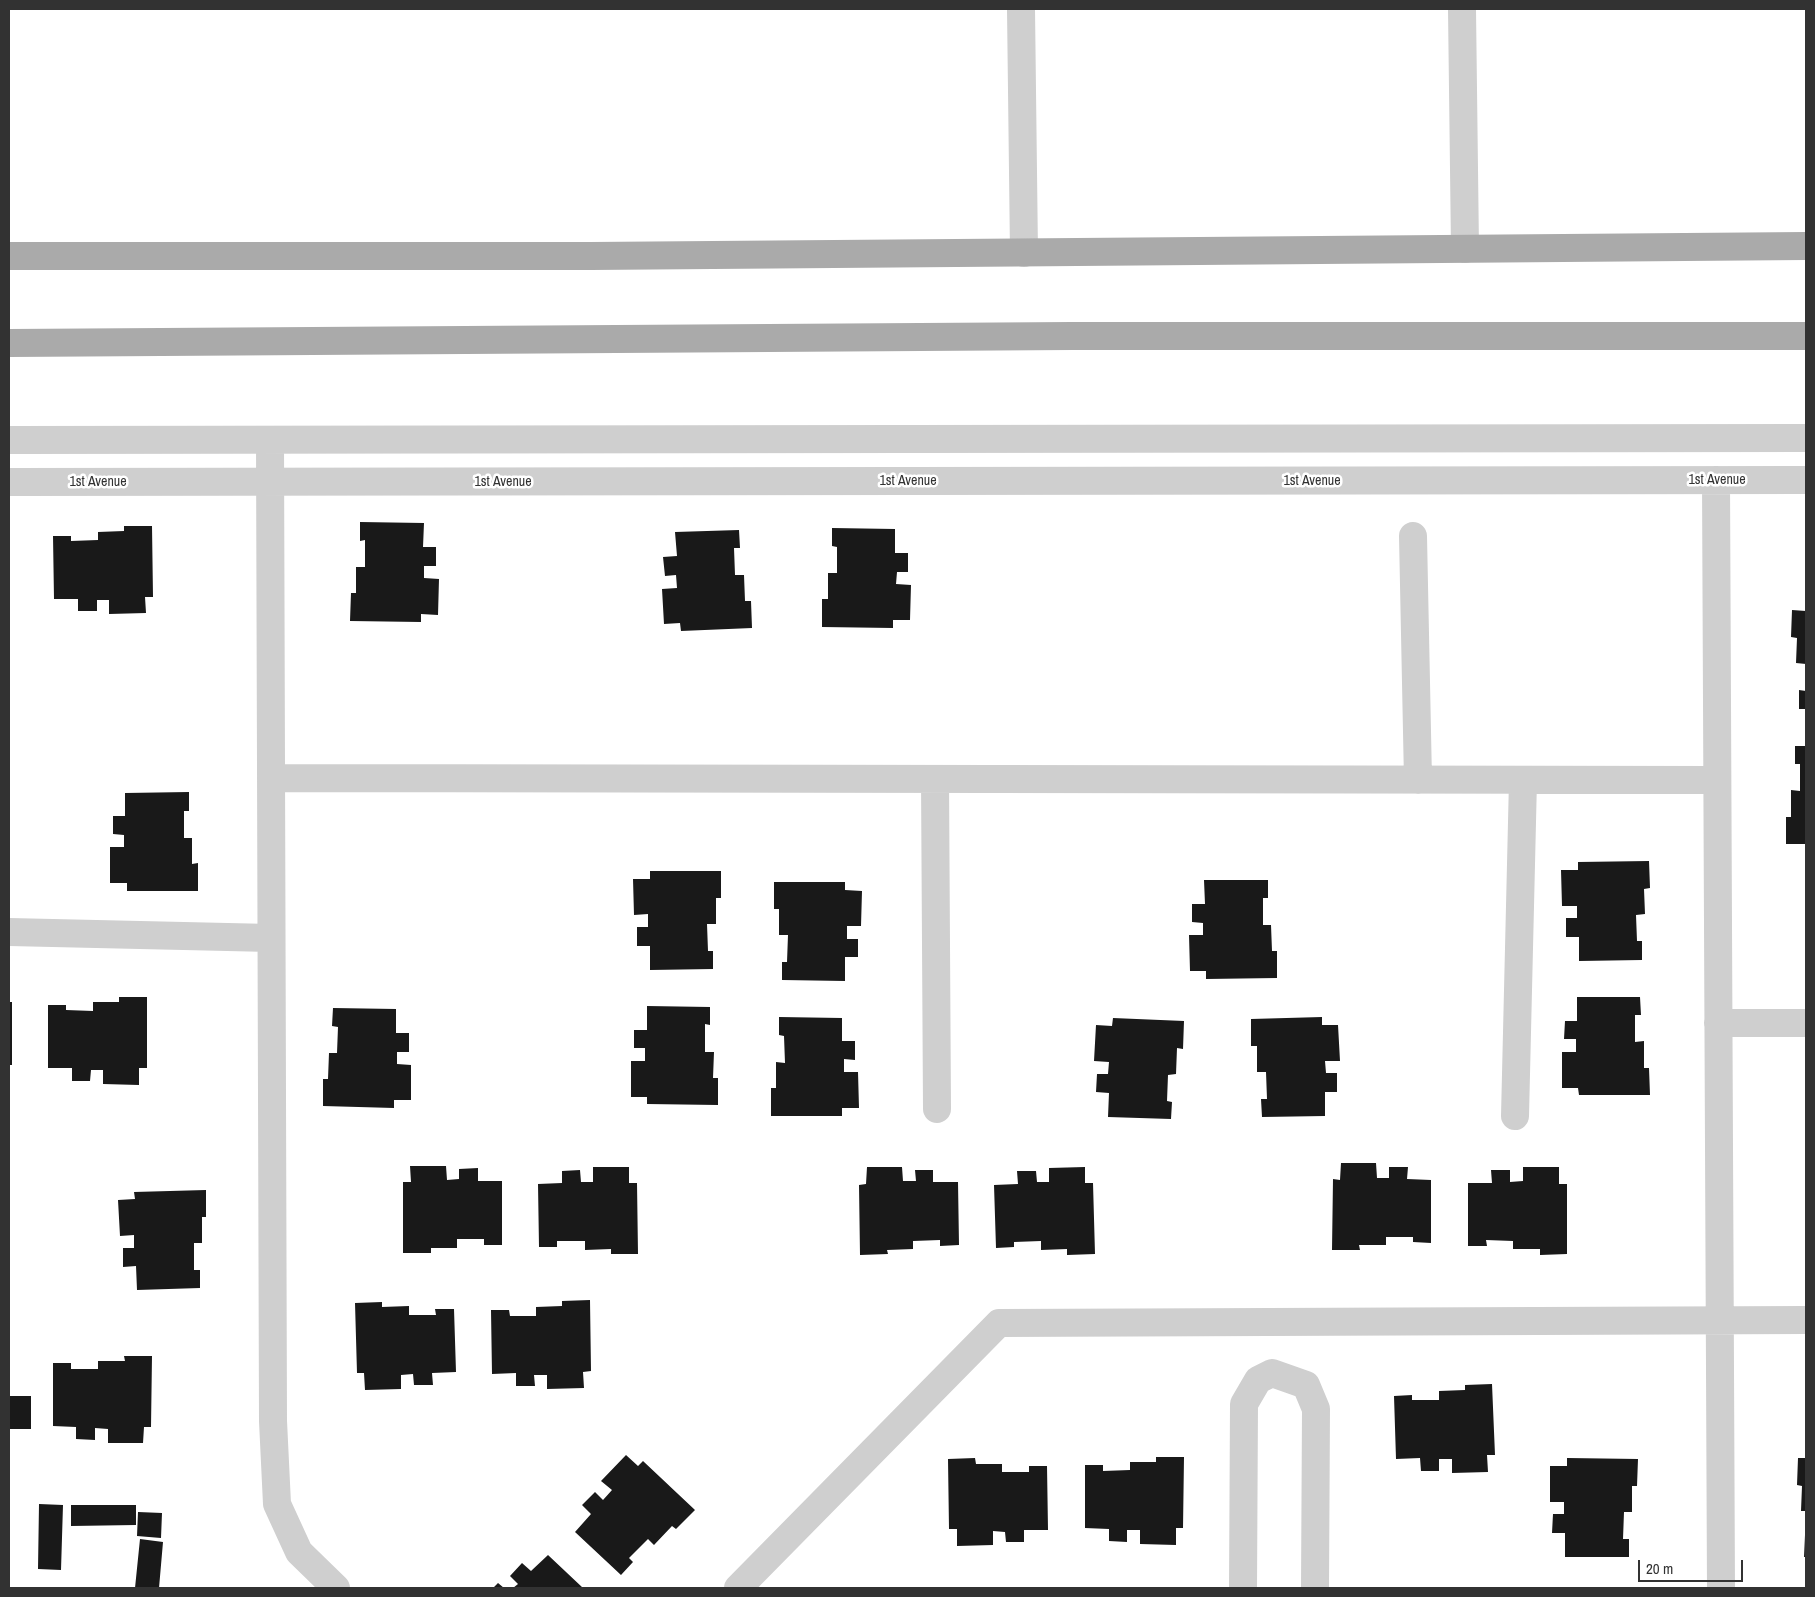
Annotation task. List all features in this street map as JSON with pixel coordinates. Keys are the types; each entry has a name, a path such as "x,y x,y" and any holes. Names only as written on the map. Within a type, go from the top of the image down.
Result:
{"main road":[{"path":"9,256 591,256 1806,246"},
{"path":"9,342 1062,336 1806,336"}],"street":[{"path":"1021,9 1024,252"},
{"path":"1462,9 1465,249"},
{"path":"9,440 1806,438"},
{"path":"270,440 273,1412 278,1504 300,1552 336,1588"},
{"path":"1716,480 1721,1588"},
{"name":"1st Avenue","path":"9,482 1806,480"},
{"path":"1413,536 1418,780"},
{"path":"271,778 1717,780"},
{"path":"936,779 937,1109"},
{"path":"1516,1116 1522,780"},
{"path":"9,932 271,938"},
{"path":"1718,1023 1806,1023"},
{"path":"738,1588 999,1323 1806,1320"},
{"path":"1243,1588 1244,1404 1258,1380 1272,1373 1306,1385 1316,1409 1315,1588"}],"building":[{"path":"360,522 424,523 423,547 436,547 436,566 424,566 424,578 439,579 438,615 421,614 421,622 350,621 351,593 356,593 356,567 365,567 365,540 360,541"},
{"path":"124,526 152,526 153,597 145,597 146,613 109,614 109,600 97,600 97,611 78,611 78,599 54,599 53,536 71,536 71,541 98,540 98,532 124,531"},
{"path":"832,528 895,529 895,553 908,553 908,572 897,572 896,584 911,585 910,620 893,620 893,628 822,627 822,599 828,599 828,573 837,573 837,547 832,546"},
{"path":"739,530 740,548 734,548 735,575 744,575 745,601 751,601 752,628 681,631 680,623 664,624 662,589 677,588 676,575 665,576 663,557 677,556 675,532"},
{"path":"1792,610 1806,611 1806,664 1796,663 1797,638 1791,637"},
{"path":"1799,690 1806,691 1806,709 1799,709"},
{"path":"1795,746 1806,746 1806,844 1786,844 1786,817 1791,817 1791,790 1800,791 1800,764 1795,764"},
{"path":"189,792 189,811 184,811 184,838 192,838 192,864 198,863 198,891 127,891 127,883 110,883 110,847 124,847 124,835 113,834 113,816 125,816 125,793"},
{"path":"1649,861 1650,888 1644,889 1645,914 1636,915 1637,941 1642,941 1642,960 1579,961 1579,937 1566,937 1566,918 1577,918 1577,906 1562,906 1561,870 1578,870 1578,862"},
{"path":"650,871 721,871 721,898 716,898 716,924 707,924 708,951 713,951 713,969 650,970 650,946 637,946 637,927 648,927 648,914 634,915 633,879 650,879"},
{"path":"1204,880 1268,880 1268,898 1263,898 1263,925 1271,925 1272,951 1277,951 1277,978 1206,979 1206,971 1190,971 1189,935 1203,935 1203,923 1192,922 1192,904 1205,904"},
{"path":"774,882 845,882 845,890 862,891 861,926 847,926 847,939 858,939 858,957 845,957 845,981 782,980 782,962 787,962 788,935 779,935 779,909 774,909"},
{"path":"119,997 147,997 147,1068 139,1068 139,1085 103,1084 103,1070 91,1070 90,1081 72,1081 72,1068 48,1068 48,1005 66,1005 66,1010 93,1011 93,1002 119,1002"},
{"path":"1577,997 1640,997 1641,1015 1635,1015 1635,1042 1644,1041 1644,1068 1649,1068 1650,1095 1579,1095 1578,1088 1562,1088 1562,1052 1576,1052 1576,1039 1564,1039 1565,1021 1577,1021"},
{"path":"9,1002 12,1002 12,1065 9,1065"},
{"path":"647,1006 710,1007 710,1025 705,1024 705,1052 714,1052 713,1078 718,1078 718,1105 647,1104 647,1097 631,1097 631,1061 645,1061 645,1048 634,1048 634,1030 647,1030"},
{"path":"333,1008 396,1009 396,1033 409,1033 409,1052 397,1052 397,1064 411,1065 411,1100 394,1100 394,1108 323,1106 323,1079 328,1079 329,1053 337,1053 338,1027 332,1026"},
{"path":"779,1017 842,1018 842,1041 855,1041 855,1060 844,1059 844,1072 858,1072 859,1108 842,1108 842,1116 771,1116 771,1088 776,1088 776,1062 785,1063 784,1036 779,1035"},
{"path":"1322,1017 1322,1025 1338,1025 1340,1061 1325,1061 1326,1073 1337,1073 1337,1092 1325,1092 1325,1116 1262,1117 1261,1099 1267,1099 1266,1072 1257,1072 1257,1046 1251,1046 1251,1019"},
{"path":"1113,1018 1184,1021 1183,1049 1177,1048 1176,1074 1168,1075 1167,1101 1172,1102 1171,1119 1108,1117 1109,1093 1096,1092 1097,1074 1108,1074 1109,1062 1094,1061 1096,1025 1112,1026"},
{"path":"1341,1163 1376,1163 1377,1178 1389,1178 1389,1167 1408,1167 1407,1179 1431,1180 1431,1243 1413,1242 1413,1237 1386,1237 1386,1245 1359,1245 1360,1250 1332,1250 1333,1179 1340,1180"},
{"path":"410,1166 446,1166 447,1180 459,1179 459,1169 478,1168 478,1181 502,1181 502,1245 484,1245 484,1239 457,1239 457,1248 431,1248 431,1253 403,1253 403,1182 411,1182"},
{"path":"593,1167 629,1167 629,1183 637,1183 638,1254 611,1254 611,1249 585,1250 585,1241 557,1241 557,1247 539,1247 538,1184 562,1183 562,1171 580,1170 581,1182 593,1182"},
{"path":"867,1167 902,1167 903,1181 916,1181 915,1170 933,1170 933,1182 958,1182 959,1245 940,1246 940,1240 913,1241 913,1249 887,1250 888,1254 860,1255 859,1185 866,1184"},
{"path":"1085,1167 1085,1183 1093,1183 1095,1254 1067,1255 1067,1249 1041,1250 1041,1241 1014,1242 1014,1247 996,1248 994,1185 1018,1184 1017,1171 1036,1171 1037,1182 1049,1182 1049,1168"},
{"path":"1523,1167 1559,1167 1559,1184 1567,1184 1567,1254 1540,1255 1540,1249 1513,1249 1513,1241 1486,1240 1487,1246 1468,1246 1468,1183 1492,1183 1491,1170 1510,1170 1510,1182 1523,1181"},
{"path":"206,1190 206,1217 202,1217 202,1243 194,1243 194,1270 200,1270 200,1288 137,1290 136,1266 123,1267 123,1248 134,1248 134,1235 120,1236 118,1200 135,1199 134,1192"},
{"path":"590,1300 591,1371 583,1372 584,1388 547,1389 547,1375 534,1375 535,1386 516,1386 516,1373 492,1374 491,1310 509,1310 510,1316 536,1316 536,1307 562,1306 562,1301"},
{"path":"382,1302 382,1307 409,1306 409,1315 436,1315 435,1309 454,1309 456,1372 432,1373 433,1385 414,1385 413,1374 401,1375 401,1389 365,1390 364,1373 357,1373 355,1303"},
{"path":"124,1356 152,1356 151,1427 144,1427 143,1443 108,1443 108,1429 95,1428 95,1440 76,1439 76,1427 53,1426 53,1363 71,1363 71,1369 98,1369 98,1361 125,1361"},
{"path":"1492,1384 1495,1455 1487,1455 1488,1472 1452,1473 1452,1459 1439,1459 1439,1471 1421,1471 1420,1458 1396,1459 1394,1396 1412,1395 1412,1400 1439,1400 1439,1391 1465,1390 1465,1385"},
{"path":"9,1396 31,1396 31,1429 9,1429"},
{"path":"626,1455 638,1466 643,1461 695,1510 676,1529 672,1526 654,1545 648,1539 629,1558 633,1562 621,1575 575,1532 591,1514 582,1505 595,1492 603,1500 612,1490 601,1481"},
{"path":"1156,1457 1184,1457 1183,1528 1176,1528 1176,1545 1140,1544 1140,1530 1127,1530 1127,1542 1109,1541 1109,1529 1085,1528 1085,1465 1103,1465 1103,1471 1130,1470 1130,1462 1156,1462"},
{"path":"975,1458 976,1464 1002,1464 1002,1472 1029,1472 1029,1466 1047,1466 1048,1530 1024,1530 1024,1542 1006,1542 1005,1532 993,1531 993,1545 957,1546 957,1529 949,1529 948,1459"},
{"path":"1567,1458 1638,1459 1637,1486 1632,1486 1632,1512 1624,1512 1623,1539 1629,1539 1629,1557 1565,1557 1565,1533 1552,1533 1553,1514 1564,1514 1564,1502 1550,1502 1550,1466 1567,1466"},
{"path":"1798,1458 1806,1458 1806,1511 1801,1511 1802,1486 1797,1485"},
{"path":"39,1504 63,1505 61,1570 38,1569"},
{"path":"71,1505 136,1505 136,1525 71,1526"},
{"path":"138,1512 162,1513 161,1538 137,1536"},
{"path":"1805,1535 1806,1557 1804,1557"},
{"path":"140,1539 163,1542 159,1588 135,1588"},
{"path":"548,1555 583,1588 513,1588 518,1584 510,1576 522,1563 531,1571"},
{"path":"498,1583 504,1588 493,1588"}]}
